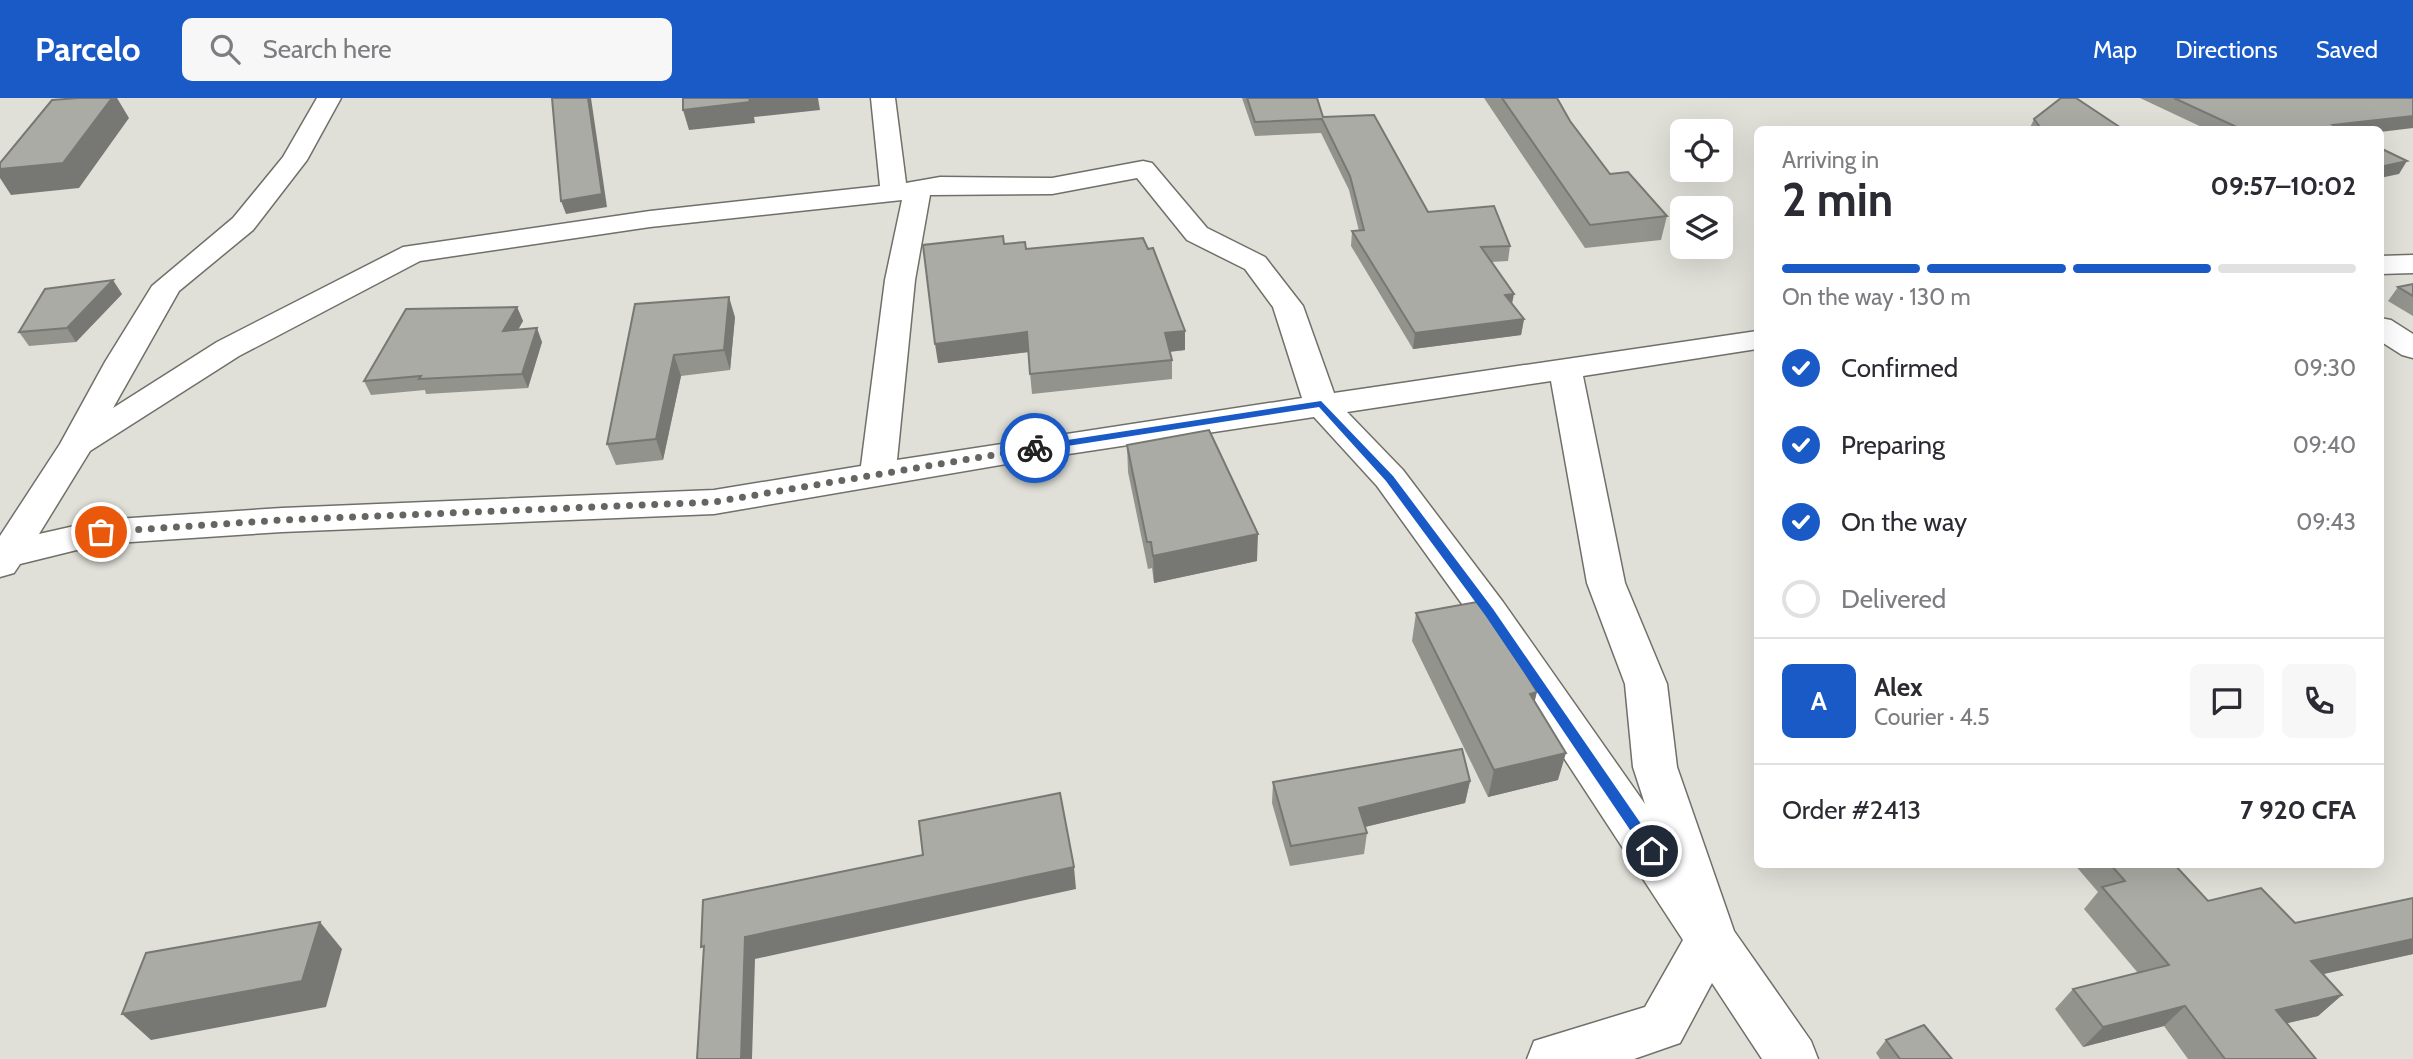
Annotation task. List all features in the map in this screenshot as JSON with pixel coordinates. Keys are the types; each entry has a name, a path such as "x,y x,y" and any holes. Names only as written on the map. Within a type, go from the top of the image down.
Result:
{"street":[{"path":"3,558 76,444 167,286 243,225 294,160 329,98"},
{"path":"878,474 900,280 906,191 883,98"},
{"path":"76,444 152,399 228,349 413,253 650,219 779,207 940,185 1052,186 1143,169 1197,234 1255,263 1288,306 1321,404 1390,478 1489,612 1792,1059"},
{"path":"2384,265 2413,264"},
{"path":"2384,330 2413,348"},
{"path":"3,558 101,532 282,520 714,502 1321,404 1754,340"},
{"path":"1553,1059 1661,1026 1711,937 1655,767 1646,684 1606,583 1565,367"}],"building":[{"path":"112,98 63,163 0,169 0,163 52,100"},
{"path":"552,98 588,98 602,194 561,201"},
{"path":"683,98 749,98 750,102 683,110"},
{"path":"1247,98 1317,98 1323,117 1374,115 1428,212 1494,206 1510,246 1481,247 1514,294 1505,295 1524,319 1415,333 1352,231 1364,230 1350,176 1322,119 1255,122"},
{"path":"1502,98 1557,98 1570,121 1610,174 1628,172 1667,216 1590,225"},
{"path":"2061,98 2076,98 2118,126 2039,126 2034,119"},
{"path":"2174,98 2413,98 2413,116 2335,126 2234,126"},
{"path":"2384,150 2407,161 2384,166"},
{"path":"1003,236 1004,244 1025,242 1026,249 1143,238 1148,249 1153,248 1185,331 1165,333 1172,360 1030,374 1027,332 935,344 923,245"},
{"path":"113,280 67,328 19,332 45,289"},
{"path":"2413,284 2413,296 2398,287"},
{"path":"729,297 724,350 674,355 656,439 607,444 635,304"},
{"path":"517,307 503,331 537,328 522,374 419,379 421,376 364,381 406,309"},
{"path":"1209,430 1258,534 1153,556 1151,542 1147,542 1127,445"},
{"path":"1482,601 1537,692 1530,694 1566,753 1494,770 1416,613"},
{"path":"1462,749 1470,781 1359,808 1367,833 1291,846 1273,782"},
{"path":"1060,793 1074,867 745,937 741,1059 697,1059 704,946 701,947 703,900 923,855 919,821"},
{"path":"2114,868 2178,868 2208,901 2261,888 2295,923 2413,898 2413,939 2311,961 2342,995 2276,1010 2316,1059 2225,1059 2185,1006 2103,1027 2073,989 2169,965 2102,887 2125,881"},
{"path":"320,922 302,981 122,1014 146,953"},
{"path":"1924,1025 1952,1059 1900,1059 1886,1040"}],"way so far":[{"path":"101,532 282,520 714,502 1035,448"}],"route":[{"path":"1035,448 1321,404 1390,478 1489,612 1652,851"}]}
